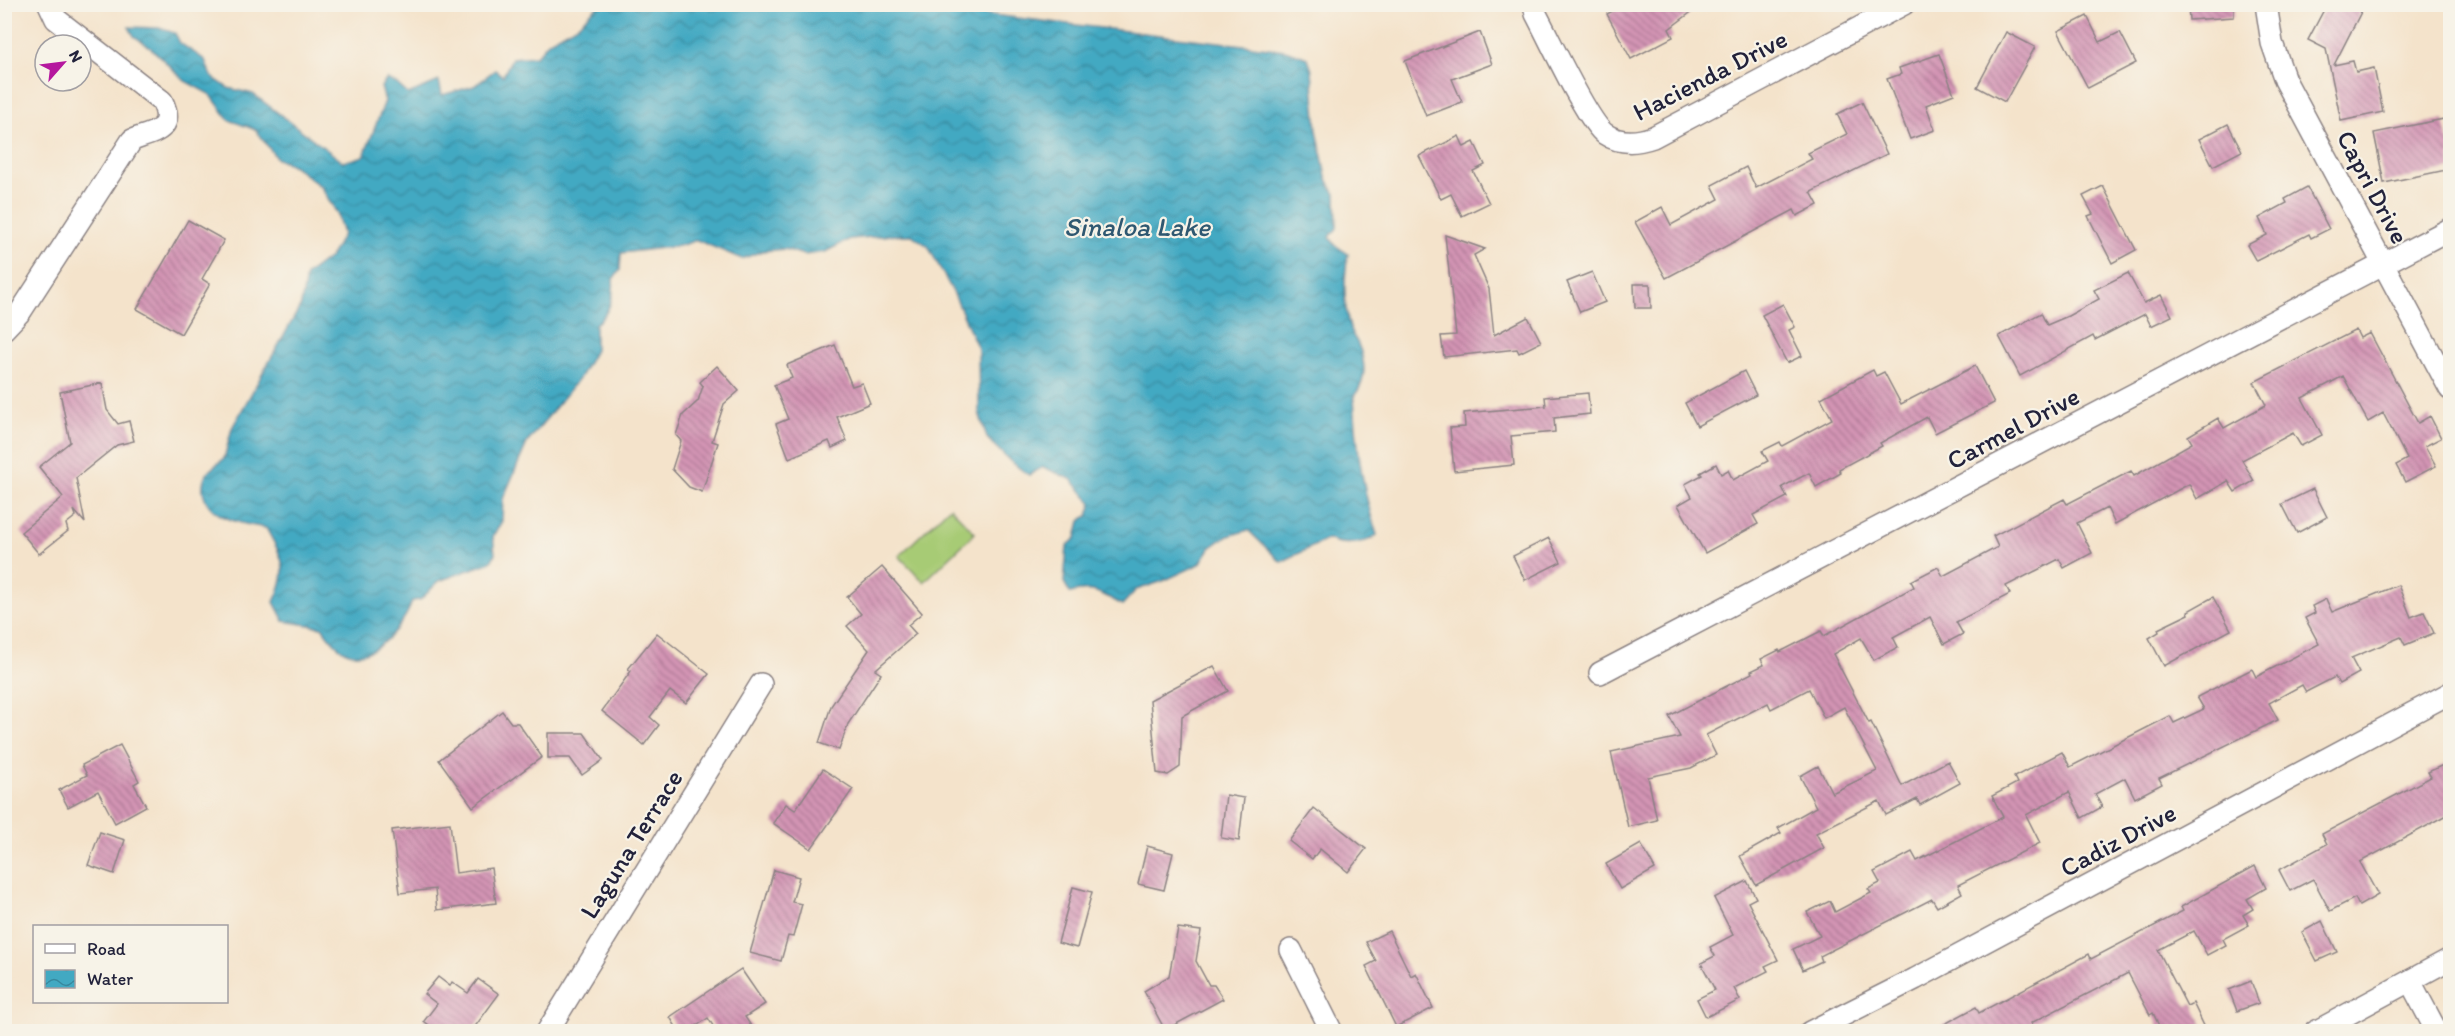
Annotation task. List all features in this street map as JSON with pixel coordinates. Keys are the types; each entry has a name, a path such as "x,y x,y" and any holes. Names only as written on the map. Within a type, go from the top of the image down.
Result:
{"street":[{"path":"4,329 21,311 132,140 158,131 167,121 168,113 162,101 56,19 49,4"},
{"name":"Hacienda Drive","path":"1534,4 1536,14 1591,118 1604,134 1623,142 1638,142 1653,137 1904,4"},
{"name":"Capri Drive","path":"2266,4 2272,44 2285,80 2451,389"},
{"name":"Carmel Drive","path":"1600,673 2451,229"},
{"name":"Laguna Terrace","path":"547,1032 761,684"},
{"name":"Cadiz Drive","path":"1810,1032 1915,979 2451,693"},
{"path":"1291,950 1332,1032"},
{"path":"2315,1032 2451,959"},
{"path":"2410,981 2436,1032"}],"green space":[{"path":"950,507 975,533 924,582 899,556"}],"water":[{"name":"Sinaloa Lake","path":"599,5 909,5 1285,50 1308,58 1312,71 1317,130 1326,177 1336,196 1337,228 1330,237 1335,245 1348,254 1345,282 1346,310 1364,365 1363,378 1354,396 1356,431 1364,484 1377,535 1366,541 1353,543 1339,543 1328,539 1281,562 1248,530 1225,537 1210,548 1200,564 1163,581 1136,590 1122,605 1091,591 1070,593 1064,582 1067,546 1076,538 1080,521 1088,516 1092,503 1071,479 1043,467 1029,475 1011,462 987,438 979,412 978,349 954,294 928,246 912,235 893,235 850,239 825,252 804,255 785,249 762,251 742,259 697,240 679,246 621,253 620,270 613,279 610,304 595,324 595,350 580,377 527,443 503,499 502,521 493,536 495,554 491,562 439,581 420,600 412,601 403,620 386,640 366,653 355,654 344,651 322,627 284,621 274,602 282,580 282,564 277,548 266,528 237,522 219,514 206,500 203,485 208,472 224,459 232,428 301,305 306,275 331,256 343,234 337,213 321,187 294,166 277,159 256,130 229,120 211,95 185,81 151,48 134,36 129,27 159,28 175,33 180,43 205,60 211,76 228,88 253,94 343,162 364,156 385,101 381,87 387,79 408,94 439,81 442,95 474,86 495,70 503,76 512,58 536,56 549,41 578,25"}],"building":[{"path":"1625,4 1702,4 1669,29 1673,37 1631,59 1607,14"},
{"path":"2188,4 2234,4 2234,17 2189,20"},
{"path":"2327,4 2352,4 2362,10 2334,65 2353,61 2356,72 2374,68 2383,112 2341,121 2326,49 2308,40"},
{"path":"2087,16 2100,42 2120,32 2136,63 2088,88 2058,31"},
{"path":"1480,32 1492,64 1452,79 1462,102 1426,116 1405,61"},
{"path":"2006,32 2035,47 2005,102 1977,87"},
{"path":"1939,54 1954,94 1926,105 1935,130 1910,139 1887,79 1901,74 1899,68"},
{"path":"1862,102 1887,154 1811,192 1818,205 1797,216 1794,210 1666,278 1635,222 1662,207 1671,225 1719,199 1712,185 1746,167 1756,188 1812,159 1808,153 1847,134 1837,114"},
{"path":"2444,119 2451,152 2451,169 2384,183 2374,133"},
{"path":"2228,124 2242,151 2213,166 2199,139"},
{"path":"1459,136 1464,147 1474,142 1485,165 1473,171 1489,203 1462,216 1451,194 1441,199 1419,156"},
{"path":"2103,186 2136,250 2112,263 2088,216 2093,214 2083,196"},
{"path":"2307,187 2329,229 2311,238 2309,234 2256,261 2247,245 2267,235 2259,218 2287,203 2285,199"},
{"path":"188,220 224,240 202,279 210,284 181,334 137,309"},
{"path":"1445,235 1485,249 1474,255 1489,289 1494,335 1528,317 1541,342 1519,353 1517,349 1444,357 1441,336 1456,335"},
{"path":"1592,272 1605,302 1580,312 1567,282"},
{"path":"2128,273 2144,303 2161,295 2172,316 2151,326 2145,314 2095,340 2093,336 2020,376 1999,336 2041,313 2047,325 2068,316 2099,299 2094,290"},
{"path":"1634,284 1650,284 1651,308 1635,308"},
{"path":"1783,304 1795,327 1789,330 1802,356 1787,363 1762,315"},
{"path":"2356,330 2360,338 2370,333 2418,423 2430,416 2441,438 2425,446 2436,466 2405,482 2396,465 2407,459 2383,413 2368,422 2343,376 2302,398 2322,435 2301,446 2293,433 2242,460 2254,481 2235,492 2228,481 2197,499 2189,484 2115,524 2107,508 2077,523 2092,553 2064,568 2059,559 2006,586 2010,594 1956,622 1963,634 1944,644 1930,617 1893,637 1898,647 1874,660 1861,638 1833,654 1869,723 1871,722 1902,786 1948,761 1960,783 1920,805 1917,799 1886,815 1879,801 1816,833 1824,848 1756,885 1740,856 1781,833 1778,828 1816,807 1800,776 1818,766 1832,793 1877,771 1844,707 1824,718 1809,689 1771,709 1768,703 1706,735 1716,755 1691,768 1648,777 1657,820 1628,827 1611,752 1680,737 1669,716 1752,673 1751,671 1764,665 1761,659 1821,631 1824,636 1914,587 1911,581 1938,567 1943,576 1998,547 1993,536 2064,499 2067,504 2131,471 2134,476 2192,443 2188,436 2218,418 2224,428 2266,405 2254,382"},
{"path":"835,345 852,386 862,383 870,403 837,417 847,441 832,448 829,441 789,458 776,424 788,419 774,385 792,378 787,365"},
{"path":"717,366 739,391 724,404 712,441 718,443 702,492 689,487 672,469 681,441 676,435 683,415 698,401 703,386 700,382"},
{"path":"1975,366 1994,403 1935,433 1927,417 1880,443 1882,446 1839,469 1841,473 1816,487 1809,473 1782,487 1787,497 1753,515 1758,524 1705,553 1678,505 1692,497 1685,484 1702,475 1700,473 1716,464 1721,474 1728,470 1733,480 1768,461 1762,451 1780,442 1782,446 1832,419 1821,398 1873,370 1876,376 1884,372 1901,404"},
{"path":"1744,371 1756,395 1697,426 1685,403"},
{"path":"102,383 107,410 118,424 129,421 134,441 117,445 76,478 85,523 74,510 76,516 66,524 68,531 39,554 21,532 63,497 39,467 70,442 60,392"},
{"path":"1588,393 1590,414 1554,418 1555,432 1511,436 1514,465 1454,471 1450,428 1465,427 1464,413 1546,406 1545,397"},
{"path":"2313,489 2327,517 2297,533 2282,504"},
{"path":"1549,538 1561,562 1525,580 1513,556"},
{"path":"882,567 922,613 908,625 916,634 875,670 881,674 848,724 839,750 819,743 831,706 869,650 847,626 861,614 847,597"},
{"path":"2398,585 2411,617 2424,612 2434,633 2405,645 2401,637 2351,658 2359,673 2339,684 2335,677 2306,692 2302,685 2269,703 2278,720 2159,778 2162,784 2135,798 2125,778 2095,794 2102,807 2082,818 2069,792 2026,815 2040,843 1958,885 1962,893 1937,907 1932,899 1820,956 1822,961 1803,970 1793,949 1820,936 1807,912 1830,901 1835,912 1871,893 1868,889 1880,883 1874,872 1912,852 1917,861 2003,817 1992,796 2017,783 2014,777 2062,752 2070,767 2170,716 2174,723 2204,709 2197,697 2252,669 2256,677 2319,644 2305,618 2315,613 2312,606 2326,599 2332,612"},
{"path":"2213,597 2231,630 2164,666 2149,638 2159,632 2158,629 2189,614 2188,611"},
{"path":"657,633 709,674 686,703 670,691 650,717 659,725 644,745 602,711 631,671 628,669"},
{"path":"1214,666 1228,691 1182,716 1180,767 1168,775 1157,773 1150,700"},
{"path":"502,711 511,723 518,723 542,757 473,807 439,760"},
{"path":"548,733 584,733 603,760 582,775 570,758 548,758"},
{"path":"120,745 139,781 134,784 146,806 115,823 98,791 68,807 59,790 87,775 82,765"},
{"path":"2445,764 2451,775 2451,813 2360,862 2378,895 2359,906 2355,898 2330,911 2313,879 2290,891 2279,870 2327,844 2322,834 2431,777 2428,772"},
{"path":"823,769 853,789 811,849 773,823 786,804 795,810"},
{"path":"1226,795 1244,798 1239,841 1221,838"},
{"path":"1314,808 1366,849 1348,872 1320,849 1312,859 1289,841"},
{"path":"450,823 456,873 491,868 496,903 437,910 435,889 400,893 392,830"},
{"path":"100,832 125,840 114,874 88,865"},
{"path":"1641,844 1655,869 1620,889 1606,864"},
{"path":"1147,846 1173,853 1164,890 1138,884"},
{"path":"2255,866 2266,888 2247,899 2253,909 2243,915 2249,925 2223,939 2226,945 2207,955 2194,931 2158,950 2187,1006 2193,1003 2207,1032 2162,1032 2153,1013 2150,1015 2128,973 2031,1023 2036,1032 1930,1032 1976,1007 1979,1013 2089,954 2091,959 2183,911 2181,907"},
{"path":"774,870 799,877 792,902 802,904 793,937 788,936 781,961 750,953"},
{"path":"1747,881 1756,898 1748,902 1778,960 1765,966 1768,971 1734,988 1740,1000 1706,1017 1697,999 1715,990 1701,963 1715,956 1710,947 1733,935 1714,898"},
{"path":"1073,887 1092,892 1077,948 1058,943"},
{"path":"2322,921 2337,952 2317,961 2302,932"},
{"path":"1178,928 1201,931 1196,961 1209,985 1214,985 1223,999 1165,1030 1144,991 1169,976"},
{"path":"1389,931 1411,976 1416,973 1433,1008 1396,1027 1366,966 1376,961 1366,942"},
{"path":"741,969 765,1004 745,1017 755,1032 717,1032 708,1018 688,1032 679,1032 670,1017"},
{"path":"438,977 450,986 452,982 468,993 478,979 499,994 471,1032 438,1032 424,1021 437,1004 424,994"},
{"path":"2251,981 2259,1003 2237,1011 2229,990"}]}
